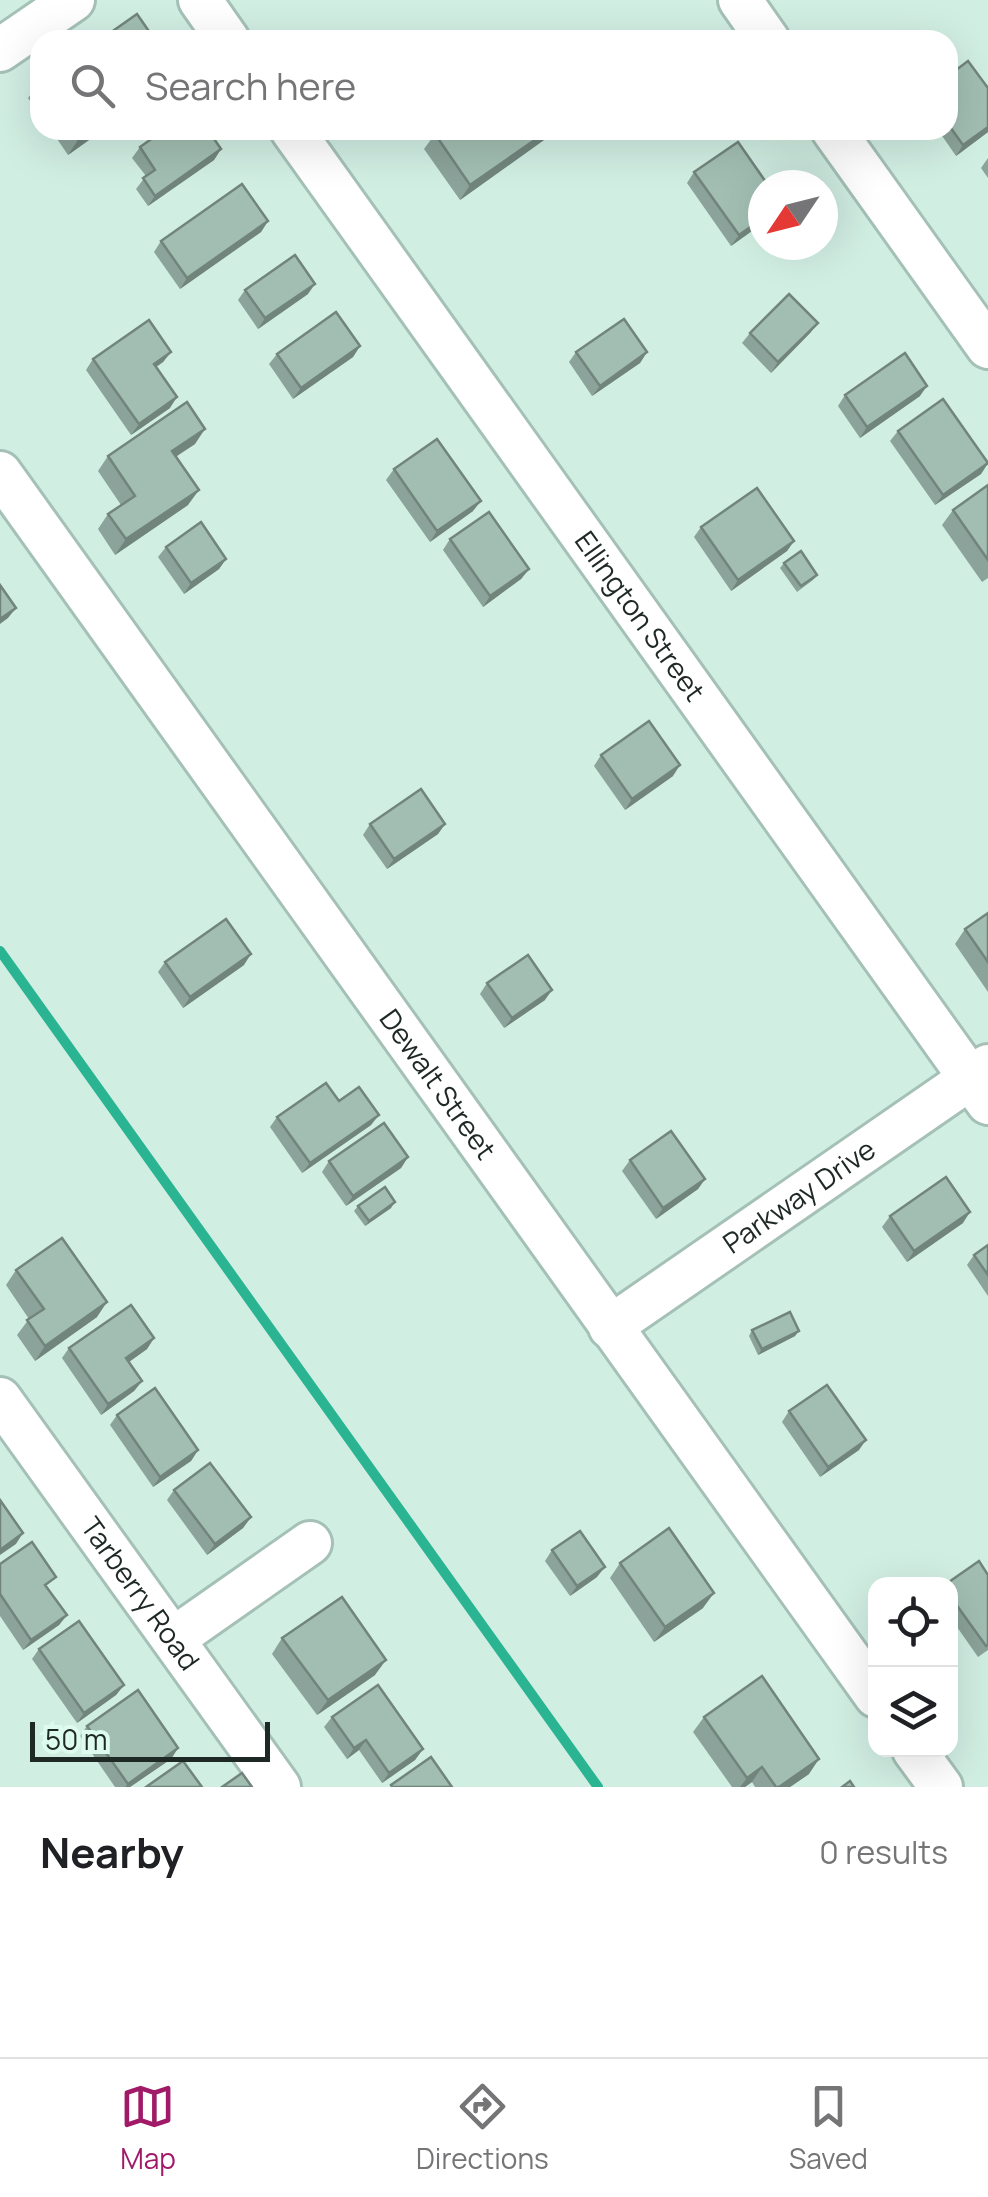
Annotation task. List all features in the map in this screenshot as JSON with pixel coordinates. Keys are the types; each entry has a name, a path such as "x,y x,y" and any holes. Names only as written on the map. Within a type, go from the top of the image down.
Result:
{"street":[{"path":"0,50 73,0"},
{"path":"200,0 221,30"},
{"path":"740,0 761,30"},
{"name":"Ellington Street","path":"299,140 982,1083"},
{"path":"840,140 988,347"},
{"name":"Dewalt Street","path":"0,473 868,1685"},
{"name":"Parkway Drive","path":"610,1327 982,1083"},
{"name":"Tarberry Road","path":"0,1399 279,1787"},
{"path":"173,1639 310,1543"},
{"path":"919,1757 941,1787"}],"building":[{"path":"137,14 148,30 114,30"},
{"path":"968,61 988,88 988,127 963,145 958,138 958,68"},
{"path":"150,140 215,140 221,149 155,196 143,178 155,170 140,147"},
{"path":"439,140 535,140 470,185"},
{"path":"738,142 758,170 748,170 748,229 739,235 694,172"},
{"path":"242,184 268,221 187,278 161,241"},
{"path":"295,255 315,284 265,318 245,290"},
{"path":"789,294 818,323 778,362 750,333"},
{"path":"336,312 360,346 301,388 277,354"},
{"path":"624,319 647,352 600,386 576,352"},
{"path":"149,320 171,352 154,364 177,397 139,424 93,359"},
{"path":"905,353 927,386 867,427 845,395"},
{"path":"943,399 988,463 943,495 898,431"},
{"path":"187,402 205,429 172,451 199,490 126,539 108,514 135,496 108,456"},
{"path":"437,439 481,501 437,531 394,469"},
{"path":"988,485 988,560 953,510"},
{"path":"757,488 794,541 738,580 701,527"},
{"path":"489,512 529,569 490,596 450,539"},
{"path":"201,522 226,559 191,583 166,547"},
{"path":"801,551 817,575 801,586 784,563"},
{"path":"0,585 16,608 0,619"},
{"path":"649,721 680,765 632,799 601,755"},
{"path":"421,789 445,824 394,859 370,824"},
{"path":"988,913 988,962 965,929"},
{"path":"226,919 251,954 190,997 165,962"},
{"path":"528,955 552,990 512,1018 487,983"},
{"path":"326,1083 339,1101 359,1087 379,1115 310,1163 277,1117"},
{"path":"384,1123 408,1157 353,1196 329,1161"},
{"path":"671,1131 705,1179 663,1208 630,1160"},
{"path":"946,1177 970,1212 914,1251 890,1216"},
{"path":"385,1187 395,1202 369,1221 358,1206"},
{"path":"62,1238 107,1302 45,1346 27,1320 44,1309 16,1270"},
{"path":"988,1245 988,1275 974,1255"},
{"path":"131,1305 154,1338 126,1358 142,1381 108,1404 69,1348"},
{"path":"790,1312 799,1331 762,1349 752,1330"},
{"path":"827,1385 866,1440 828,1467 789,1411"},
{"path":"155,1388 198,1450 160,1477 117,1415"},
{"path":"210,1463 251,1517 215,1544 174,1490"},
{"path":"0,1500 23,1533 0,1550"},
{"path":"669,1528 714,1593 665,1627 620,1563"},
{"path":"580,1531 605,1567 577,1586 552,1550"},
{"path":"32,1542 56,1577 45,1585 67,1615 31,1640 0,1594 0,1564"},
{"path":"979,1561 988,1575 986,1646 958,1607 956,1577"},
{"path":"342,1597 386,1660 328,1700 282,1638"},
{"path":"79,1621 124,1685 84,1713 39,1649"},
{"path":"762,1676 819,1759 779,1787 762,1767 747,1778 704,1717"},
{"path":"378,1685 423,1749 389,1773 366,1740 354,1748 332,1717"},
{"path":"138,1690 178,1748 128,1784 87,1726"},
{"path":"431,1757 452,1787 392,1787 391,1785"},
{"path":"183,1761 202,1787 146,1787"},
{"path":"242,1773 252,1787 222,1787"}],"waterway":[{"path":"0,951 598,1787"}]}
